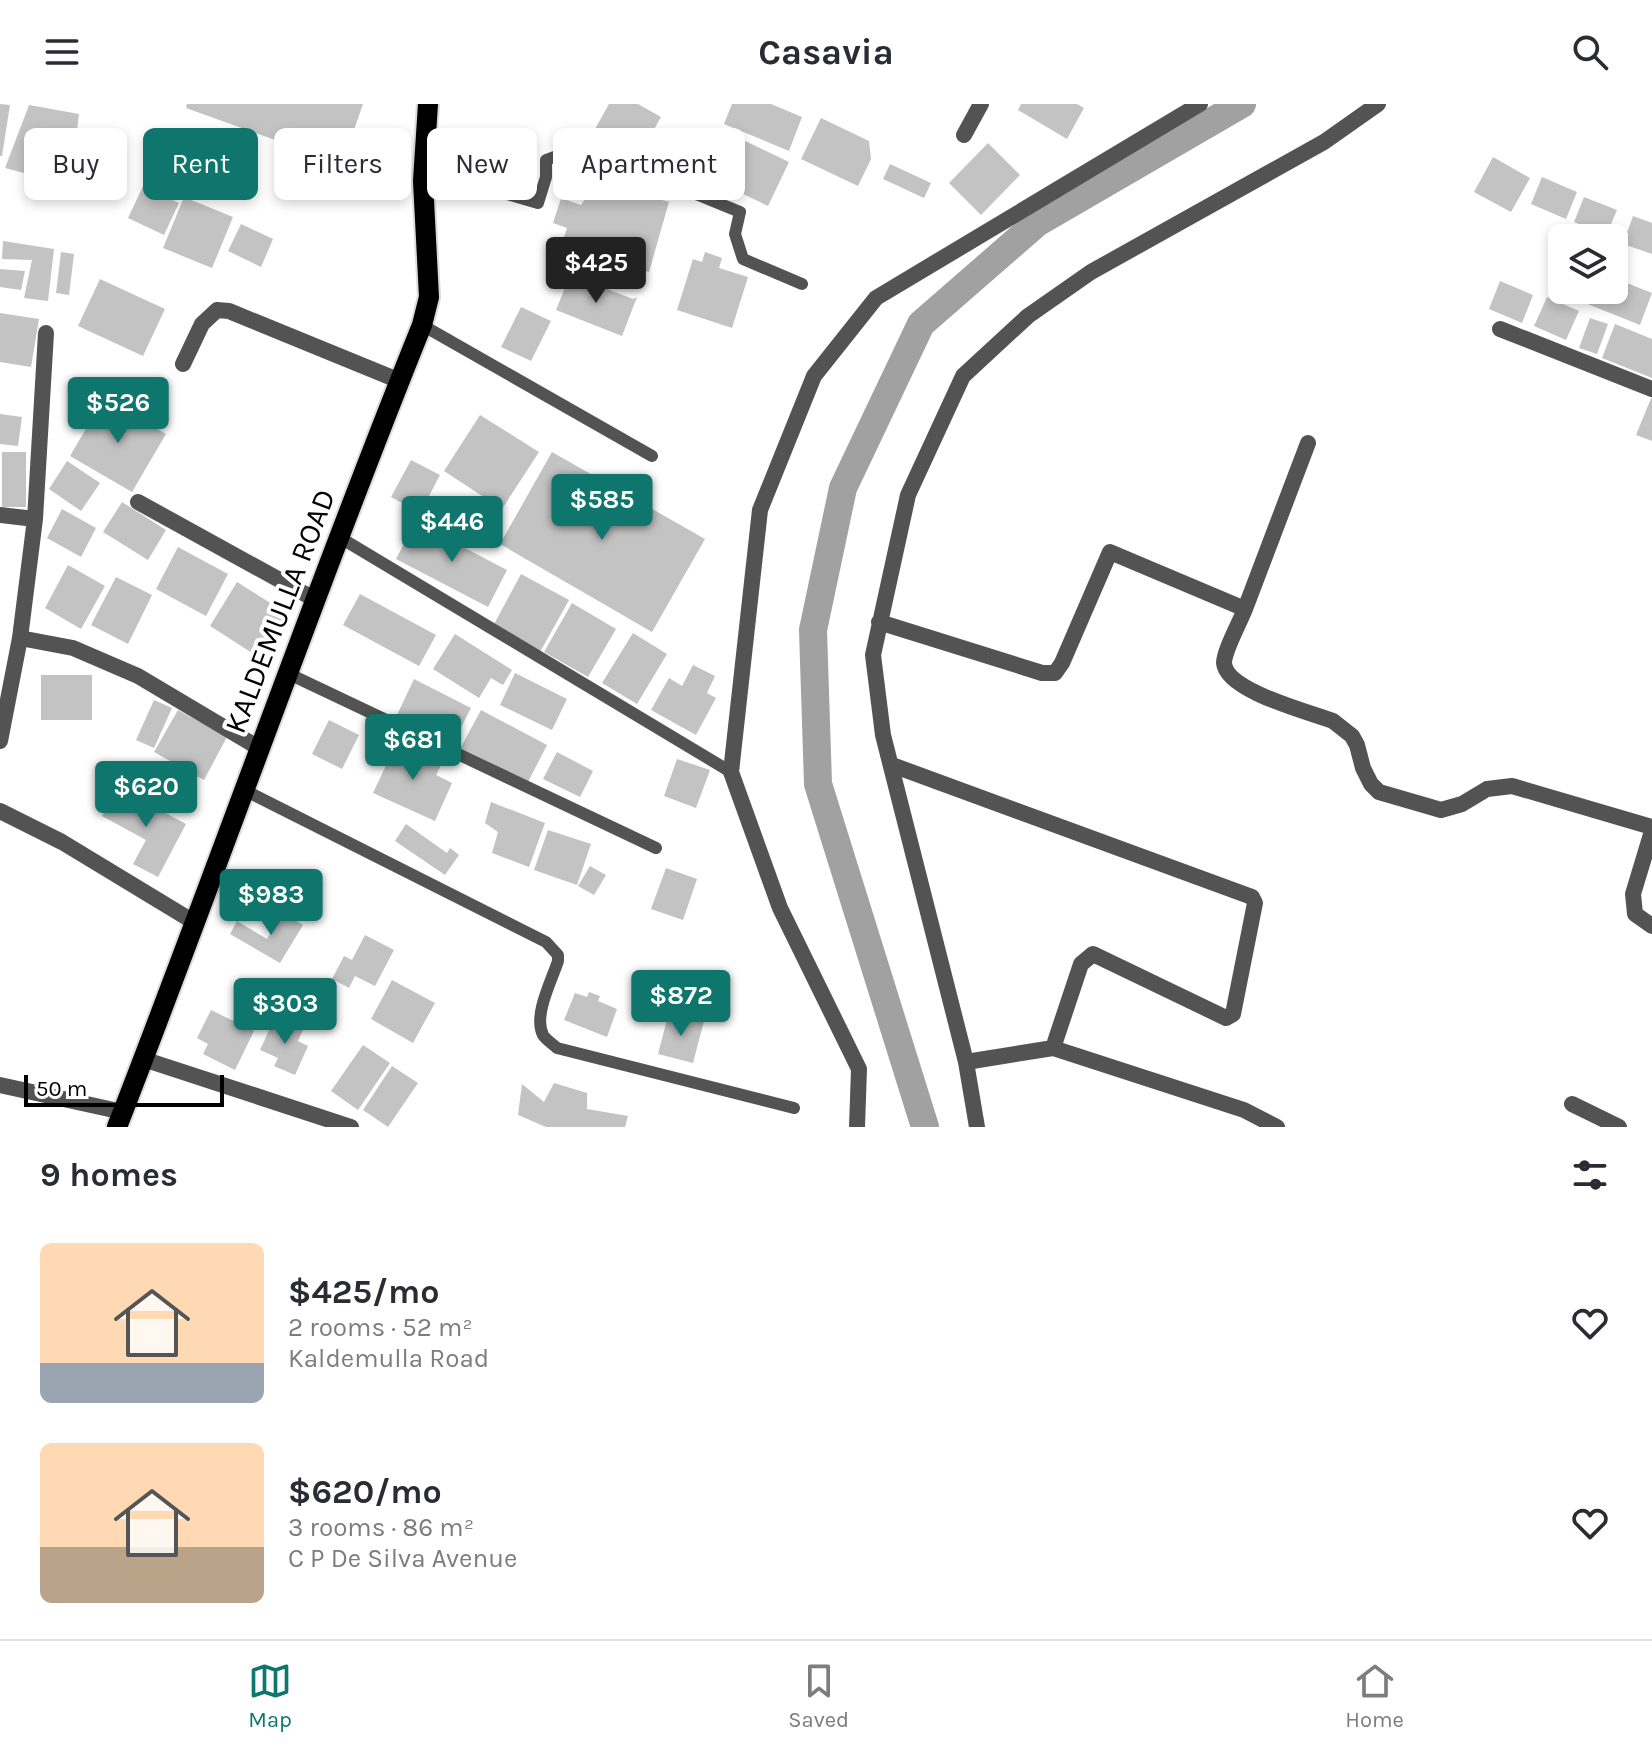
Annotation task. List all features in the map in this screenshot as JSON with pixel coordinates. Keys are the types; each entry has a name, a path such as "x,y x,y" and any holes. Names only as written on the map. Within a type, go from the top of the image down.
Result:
{"main road":[{"name":"KALDEMULLA ROAD","path":"120,1119 246,791 314,599 422,325 429,297 423,181 428,104"}],"street":[{"path":"964,135 981,104"},
{"path":"857,1127 859,1069 780,908 731,772 760,510 814,376 876,298 1200,104"},
{"path":"977,1127 966,1062 883,735 873,655 908,495 963,376 1028,316 1091,272 1324,142 1378,104"},
{"path":"183,364 202,324 217,310 229,311 400,381"},
{"path":"1500,329 1652,389"},
{"path":"0,741 3,708 20,638 35,519 46,333"},
{"path":"1308,443 1224,661 1228,674 1245,688 1333,721 1345,729 1357,745 1371,784 1379,792 1441,810 1462,804 1487,789 1512,786 1652,829 1633,894 1635,914 1652,926"},
{"path":"138,502 314,599"},
{"path":"0,515 35,519"},
{"path":"879,622 1042,673 1055,673 1110,552 1245,609"},
{"path":"20,638 73,648 138,676 259,748"},
{"path":"892,765 1252,897 1255,903 1233,1014 1226,1018 1093,954 1081,964 1053,1048"},
{"path":"0,811 62,842 194,922"},
{"path":"966,1062 1053,1048 1244,1110 1277,1127"},
{"path":"143,1059 351,1127"},
{"path":"0,1085 120,1119"},
{"path":"1572,1104 1619,1127"}],"lane":[{"path":"423,181 497,187 507,194 538,203 546,177 546,160 581,147 740,212 735,234 743,259 802,284"},
{"path":"422,325 652,456"},
{"path":"339,537 731,772"},
{"path":"287,673 656,848"},
{"path":"246,791 546,942 558,955 558,961 541,1014 541,1026 544,1037 557,1048 794,1108"}],"building":[{"path":"0,104 10,105 2,156 0,156"},
{"path":"187,104 363,104 355,128 274,128 274,140 258,134 258,128 242,128 186,108"},
{"path":"609,104 638,104 661,117 655,128 596,128"},
{"path":"732,104 771,104 802,117 789,151 745,133 745,128 724,124"},
{"path":"1021,104 1077,104 1084,108 1067,139 1018,110"},
{"path":"29,105 79,114 77,128 24,128 24,173 5,168"},
{"path":"821,118 869,141 871,159 858,186 801,159"},
{"path":"745,141 789,162 768,206 745,195"},
{"path":"988,143 1020,175 981,215 949,183"},
{"path":"1493,157 1530,178 1511,212 1474,192"},
{"path":"890,164 931,183 924,198 883,179"},
{"path":"1542,177 1577,192 1566,219 1531,204"},
{"path":"143,186 143,200 173,200 179,203 164,235 128,218"},
{"path":"1584,197 1617,210 1611,224 1574,222"},
{"path":"183,200 191,200 233,217 212,268 163,248"},
{"path":"560,200 581,205 584,200 669,202 649,272 615,262 601,274 557,259 567,228 553,223"},
{"path":"1633,216 1652,223 1652,254 1628,246 1628,230"},
{"path":"241,224 273,239 261,267 228,251"},
{"path":"3,241 54,249 48,301 24,298 32,260 2,259"},
{"path":"61,252 74,254 69,295 56,293"},
{"path":"705,252 722,258 719,268 748,277 732,328 677,310 693,259 702,262"},
{"path":"0,269 25,271 21,290 0,287"},
{"path":"570,275 633,299 637,297 622,336 556,310"},
{"path":"100,279 165,309 143,356 78,326"},
{"path":"1500,281 1533,295 1522,323 1489,309"},
{"path":"1628,284 1652,293 1640,325 1588,304 1628,304"},
{"path":"1547,297 1548,304 1563,304 1579,311 1566,340 1534,326"},
{"path":"521,307 551,321 531,361 501,347"},
{"path":"0,313 39,319 31,367 0,362"},
{"path":"1590,318 1608,324 1597,354 1579,348"},
{"path":"1615,324 1652,339 1652,378 1602,358"},
{"path":"1652,396 1652,441 1636,435"},
{"path":"104,398 166,434 132,492 70,456"},
{"path":"0,414 22,417 18,446 0,444"},
{"path":"480,415 539,452 502,509 444,471"},
{"path":"2,452 26,452 26,507 2,507"},
{"path":"552,452 705,539 652,632 500,544"},
{"path":"411,460 440,475 420,513 391,497"},
{"path":"67,461 100,483 81,511 49,489"},
{"path":"122,502 166,530 148,560 103,532"},
{"path":"62,509 96,528 81,557 47,538"},
{"path":"415,522 507,570 488,607 396,559"},
{"path":"178,547 228,574 206,616 156,589"},
{"path":"68,565 105,586 81,629 45,608"},
{"path":"521,574 569,600 540,652 493,626"},
{"path":"116,577 152,595 128,644 91,625"},
{"path":"237,582 288,614 260,658 210,626"},
{"path":"360,594 436,635 419,666 343,625"},
{"path":"572,603 616,629 588,677 544,652"},
{"path":"633,633 667,654 637,704 602,683"},
{"path":"455,634 512,670 503,685 491,678 479,698 433,669"},
{"path":"693,665 715,676 707,693 716,698 696,735 651,710 669,678 682,686"},
{"path":"515,673 567,699 552,730 500,705"},
{"path":"41,675 92,675 92,720 41,720"},
{"path":"414,679 471,708 452,745 396,717"},
{"path":"154,700 172,708 154,748 136,740"},
{"path":"178,710 227,737 204,780 154,752"},
{"path":"481,710 547,745 527,784 460,749"},
{"path":"329,720 359,735 342,769 312,754"},
{"path":"397,742 442,763 436,775 452,783 435,821 373,793"},
{"path":"557,752 593,771 580,797 543,779"},
{"path":"677,759 710,770 696,808 664,796"},
{"path":"117,787 186,824 158,877 133,864 146,840 102,816"},
{"path":"491,802 545,823 529,867 492,853 498,832 485,823"},
{"path":"406,824 447,853 450,848 459,855 445,875 395,841"},
{"path":"548,830 591,844 577,885 534,870"},
{"path":"590,866 606,875 594,895 578,886"},
{"path":"666,868 697,879 683,920 651,909"},
{"path":"282,912 303,925 280,963 230,934 237,921 267,939"},
{"path":"365,935 394,950 375,986 355,976 349,988 332,979 344,956 352,960"},
{"path":"392,980 435,1003 413,1043 371,1019"},
{"path":"589,992 600,996 598,1001 617,1009 607,1037 564,1020 575,993 587,997"},
{"path":"211,1010 254,1031 235,1070 203,1054 208,1044 197,1038"},
{"path":"669,1012 704,1021 693,1063 658,1054"},
{"path":"275,1017 303,1030 298,1041 308,1046 295,1075 274,1066 278,1058 260,1050"},
{"path":"363,1045 390,1063 358,1110 331,1091"},
{"path":"392,1066 418,1083 388,1127 363,1110"},
{"path":"554,1083 587,1093 587,1109 628,1116 625,1127 546,1127 518,1115 522,1084 544,1102"}],"waterway":[{"path":"925,1127 818,784 813,630 843,488 921,324 1037,223 1242,104"}]}
